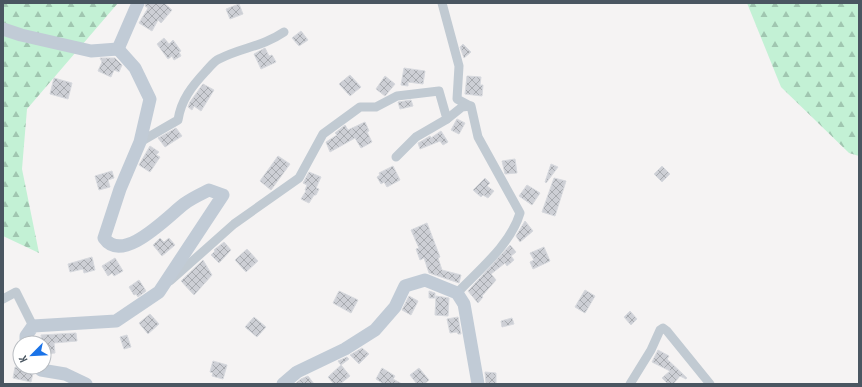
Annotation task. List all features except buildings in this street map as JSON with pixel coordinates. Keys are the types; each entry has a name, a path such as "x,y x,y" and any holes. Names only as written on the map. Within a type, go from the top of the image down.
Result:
{"street":[{"path":"118,48 138,3"},
{"path":"442,3 459,66 457,99 471,106"},
{"path":"3,29 21,35 91,51 118,48"},
{"path":"140,142 178,120 179,109 190,87 218,60 234,52 270,42 284,32"},
{"path":"118,48 135,68 150,100 140,142 120,189 104,238 108,244 126,246 162,223 185,203 209,190 223,195 159,292"},
{"path":"27,335 34,326 116,322 159,292 234,224 300,178 323,134 360,107 376,107 397,96 439,91 447,119"},
{"path":"396,157 416,137 447,119 462,107 471,106"},
{"path":"457,293 502,245 518,220 520,213 478,138 471,106"},
{"path":"283,384 297,372 345,349 375,330 395,307 405,286 425,280 457,293 464,304 478,384"},
{"path":"3,299 16,292 34,326"},
{"path":"630,384 651,350 660,330 663,328 710,384"},
{"path":"52,372 65,374 86,384"}],"green space":[{"path":"3,3 118,3 27,109 22,169 39,253 3,236"},
{"path":"747,3 859,3 859,156 849,153 781,87"}]}
